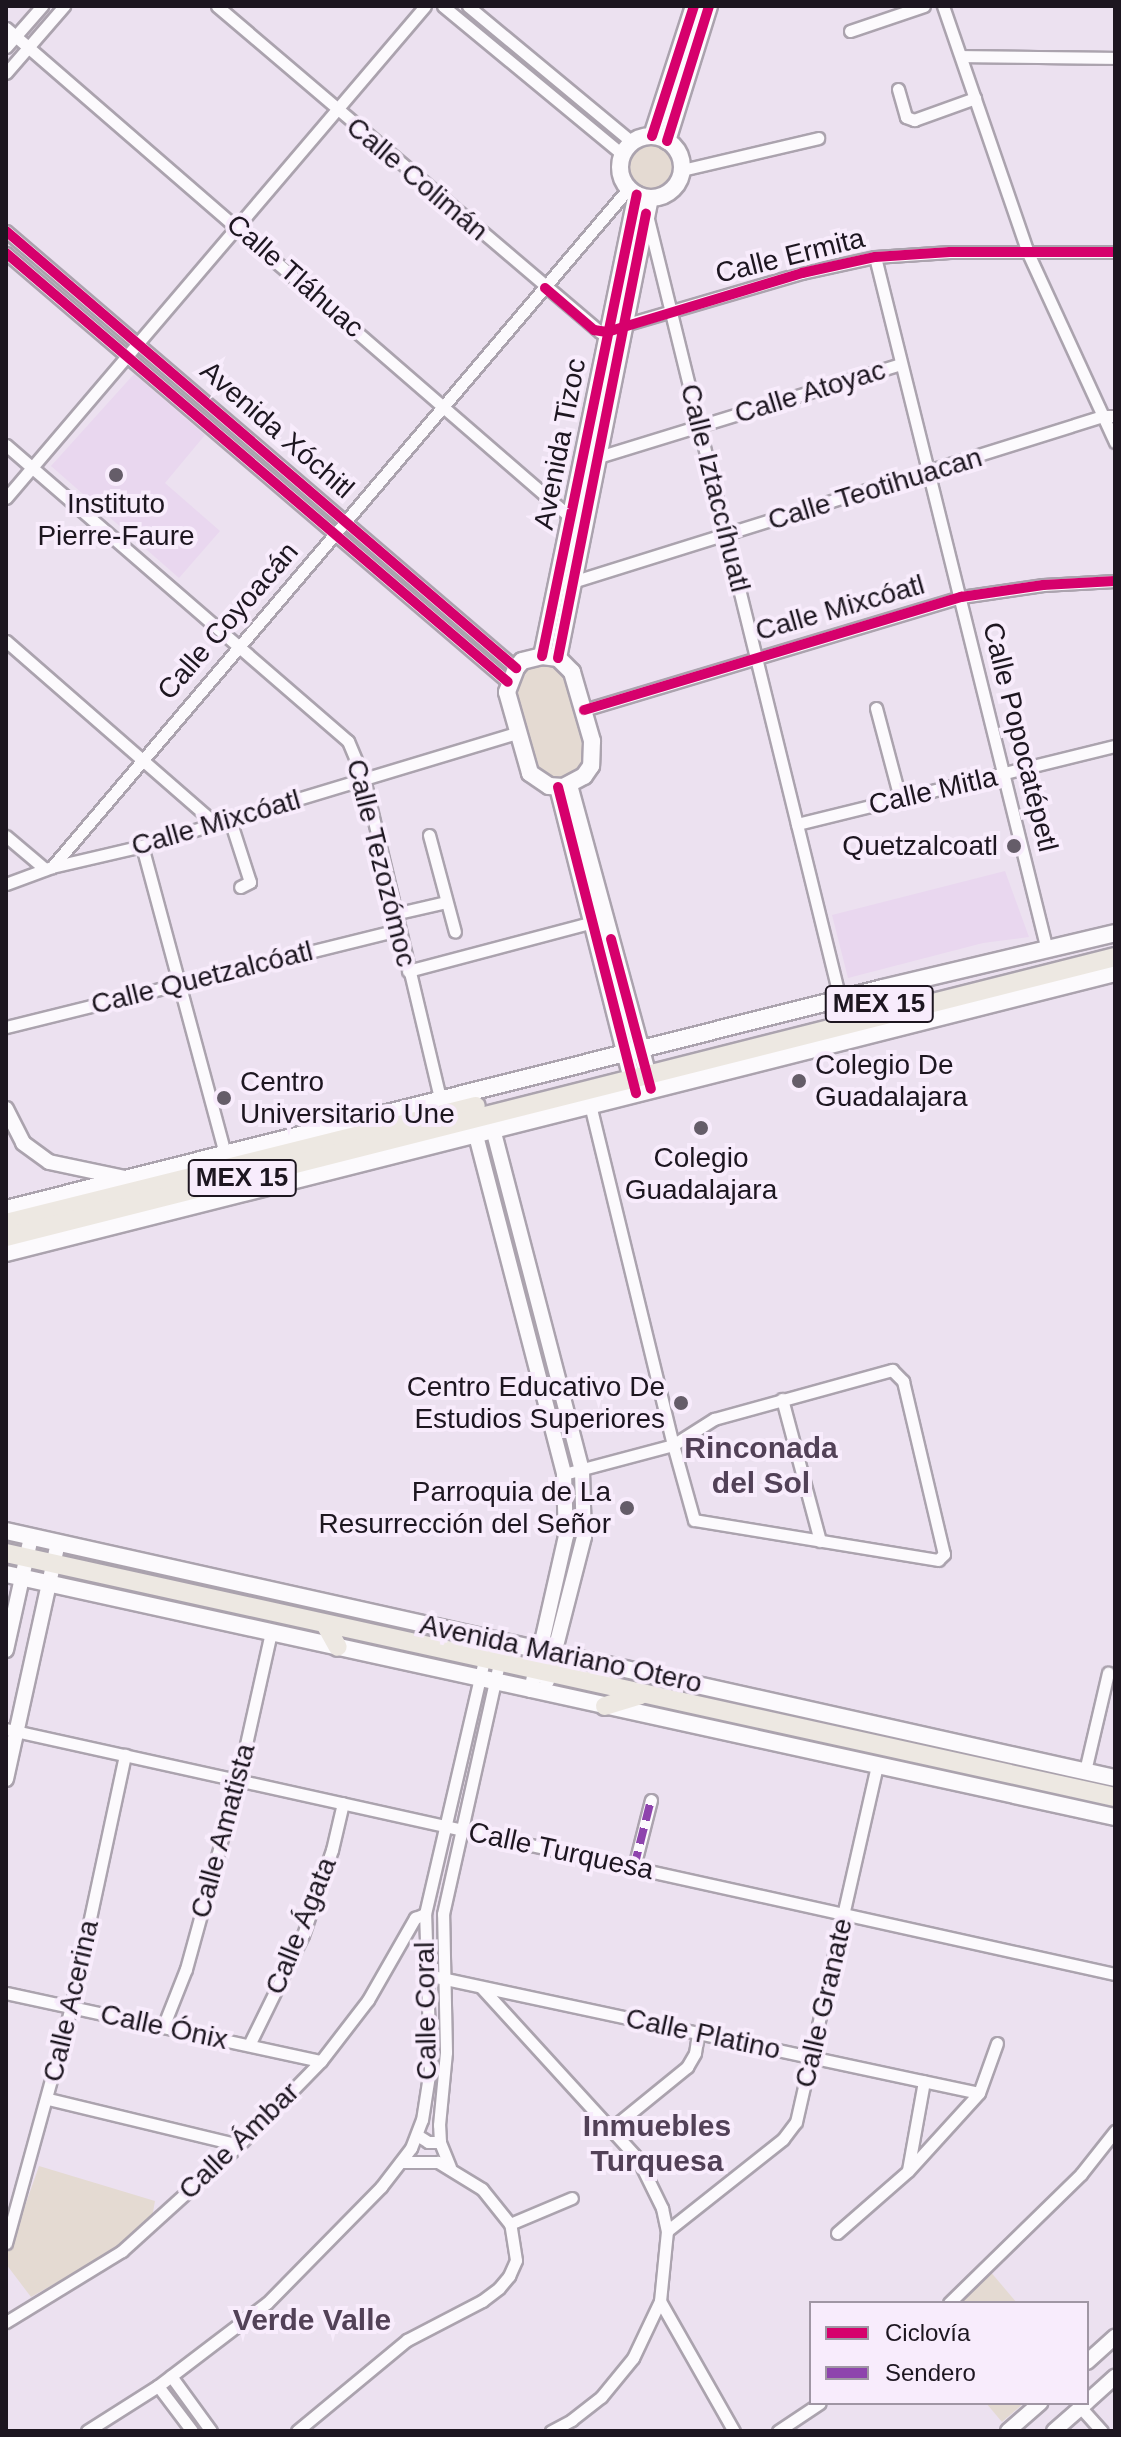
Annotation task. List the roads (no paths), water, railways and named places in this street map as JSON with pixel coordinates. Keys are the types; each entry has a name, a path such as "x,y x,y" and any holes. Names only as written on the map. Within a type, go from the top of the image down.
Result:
{"main road":[{"path":"660,139 699,8"},
{"path":"660,139 680,156 682,170 678,183 669,193 640,199 619,169 627,148 660,139"},
{"name":"Avenida Tizoc","path":"550,657 556,587 598,457 624,327 640,199"},
{"name":"Avenida Tizoc","path":"550,657 574,581 580,463 607,332 640,199"},
{"path":"550,657 572,672 594,754 584,776 564,786 538,781 530,773 517,733 512,675 522,661 550,657"},
{"path":"564,786 593,922 604,942"},
{"path":"564,786 638,1071"},
{"path":"8,1231 130,1179 440,1099 470,1113 493,1129 590,1104 638,1071 840,999 1115,933"},
{"name":"MEX 15","path":"638,1071 1115,945"},
{"name":"MEX 15","path":"8,1231 638,1071 1115,957"},
{"path":"638,1071 1115,973"},
{"name":"Avenida Mariano Otero","path":"6,1531 1115,1778"},
{"name":"Avenida Mariano Otero","path":"6,1553 1115,1797"},
{"name":"Avenida Mariano Otero","path":"14,1576 1115,1817"},
{"path":"325,1624 338,1647"},
{"path":"605,1706 643,1694"}],"street":[{"path":"6,47 11,32 42,6"},
{"path":"6,73 64,6"},
{"name":"Calle Colimán","path":"217,6 594,330 607,332"},
{"path":"6,498 425,6"},
{"path":"443,6 627,148"},
{"path":"468,6 627,148"},
{"path":"850,31 924,6"},
{"path":"943,6 1028,253 1109,416 1115,442"},
{"name":"Calle Tláhuac","path":"11,32 578,517"},
{"path":"961,56 1115,58"},
{"path":"898,89 906,117 914,120 975,98"},
{"path":"682,170 818,138"},
{"name":"Calle Coyoacán","path":"48,868 545,288 640,199"},
{"name":"Calle Iztaccíhuatl","path":"640,199 672,312 840,999"},
{"name":"Avenida Xóchitl","path":"6,231 345,521 512,675"},
{"name":"Calle Ermita","path":"624,327 802,273 875,257 950,252 1115,252"},
{"name":"Avenida Xóchitl","path":"6,253 335,533 512,675"},
{"name":"Calle Popocatépetl","path":"875,257 1047,950"},
{"path":"607,332 624,327"},
{"name":"Calle Atoyac","path":"580,463 901,364"},
{"name":"Calle Teotihuacan","path":"556,587 1109,416"},
{"name":"Calle Tezozómoc","path":"6,445 341,733 356,754 440,1099"},
{"name":"Calle Mixcóatl","path":"584,710 961,597 1043,585 1115,581"},
{"path":"6,641 216,824"},
{"path":"876,708 900,798"},
{"name":"Calle Mixcóatl","path":"6,884 48,868 142,846 517,733"},
{"name":"Calle Mitla","path":"797,824 1115,746"},
{"path":"230,820 250,882 240,887"},
{"path":"429,835 455,932"},
{"path":"6,836 48,868"},
{"path":"142,846 225,1154"},
{"path":"394,914 446,902"},
{"path":"408,971 593,922"},
{"name":"Calle Quetzalcóatl","path":"6,1027 398,930"},
{"path":"564,1474 673,1445 714,1419 886,1371 897,1372 903,1381 943,1556 938,1560 694,1520 673,1445 590,1104"},
{"path":"6,1109 23,1143 49,1162 130,1179"},
{"path":"470,1113 564,1474 566,1536 548,1651"},
{"path":"493,1129 582,1471 584,1537 538,1691"},
{"path":"782,1399 820,1541"},
{"path":"6,1650 14,1576 26,1558 31,1537"},
{"path":"6,1779 11,1730 58,1543"},
{"name":"Calle Amatista","path":"163,2027 186,1969 238,1780 271,1632"},
{"path":"450,2167 440,2142 446,2052 443,1914 462,1830 496,1640"},
{"path":"1085,1771 1108,1673"},
{"name":"Calle Coral","path":"87,2431 158,2386 267,2303 401,2162 417,2135 430,2069 425,1914 487,1680"},
{"name":"Calle Turquesa","path":"11,1730 1115,1974"},
{"name":"Calle Acerina","path":"7,2240 71,2007 125,1755"},
{"name":"Calle Granate","path":"667,2231 788,2133 798,2115 877,1766"},
{"path":"634,1867 651,1800"},
{"name":"Calle Ágata","path":"249,2045 303,1935 332,1850 343,1803"},
{"path":"425,1914 443,1914"},
{"name":"Calle Ámbar","path":"6,2322 122,2251 239,2145 321,2061 368,2000 415,1918 425,1914"},
{"name":"Calle Platino","path":"427,1975 979,2093"},
{"path":"481,1986 612,2128 651,2182 667,2231 660,2301 639,2347 620,2376 585,2411 551,2431"},
{"name":"Calle Ónix","path":"6,1993 321,2061"},
{"path":"612,2128 687,2067 695,2053 698,2033"},
{"path":"837,2233 908,2171 979,2093 997,2043"},
{"path":"908,2171 924,2081"},
{"path":"48,2099 239,2145"},
{"path":"951,2301 1081,2174 1115,2131"},
{"path":"417,2135 428,2142 440,2142"},
{"path":"297,2431 407,2340 482,2301 499,2288 516,2260 510,2224 491,2198 450,2167 426,2160 401,2162"},
{"path":"510,2224 572,2198"},
{"path":"660,2301 735,2430"},
{"path":"1089,2360 1115,2337"},
{"path":"171,2376 211,2431"},
{"path":"1089,2400 1115,2377"},
{"path":"158,2386 192,2431"},
{"path":"778,2431 817,2405"},
{"path":"1008,2431 1038,2405"},
{"path":"1054,2431 1083,2405"},
{"path":"1085,2405 1102,2431"}],"place":[{"name":"Instituto Pierre-Faure","path":"116,475"},
{"name":"Quetzalcoatl","path":"1014,846"},
{"name":"Colegio De Guadalajara","path":"799,1081"},
{"name":"Centro Universitario Une","path":"224,1098"},
{"name":"Colegio Guadalajara","path":"701,1128"},
{"name":"Centro Educativo De Estudios Superiores","path":"681,1403"},
{"name":"Parroquia de La Resurrección del Señor","path":"627,1508"}],"district":[{"name":"Rinconada del Sol","path":"761,1465"},
{"name":"Inmuebles Turquesa","path":"657,2143"},
{"name":"Verde Valle","path":"312,2320"}]}
